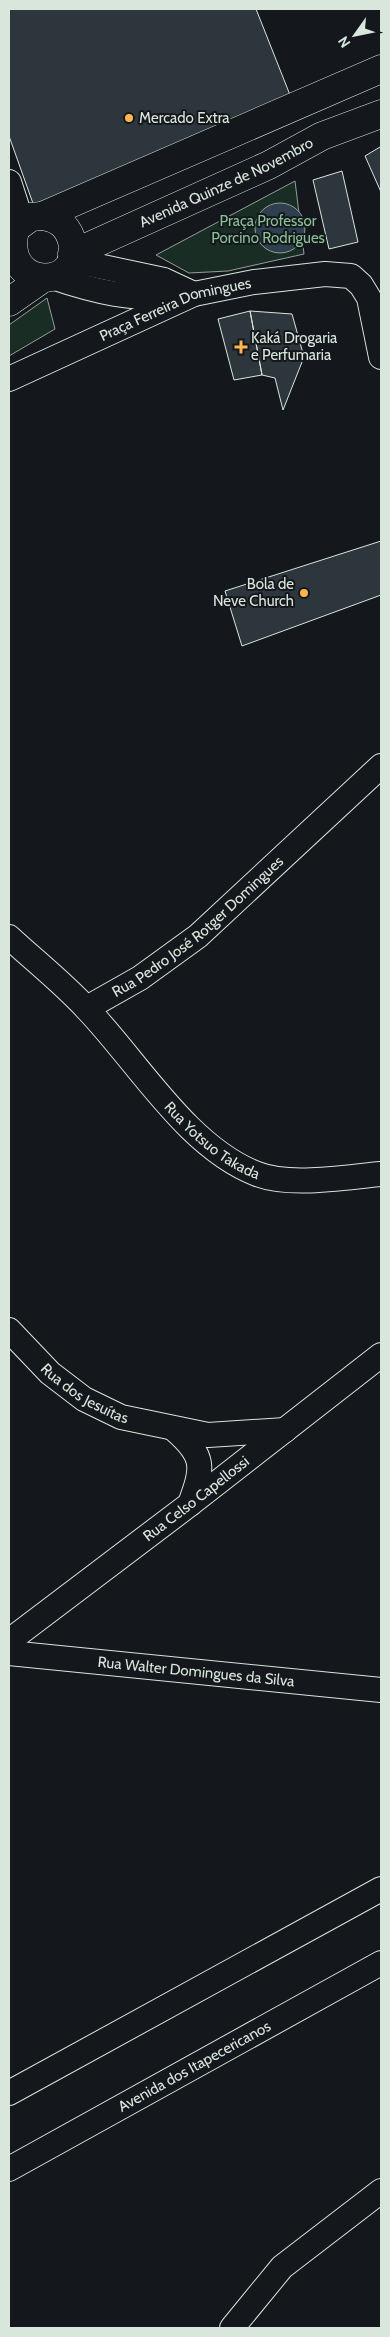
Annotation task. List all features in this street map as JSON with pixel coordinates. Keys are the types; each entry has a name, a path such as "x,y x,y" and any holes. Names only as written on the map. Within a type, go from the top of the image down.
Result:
{"main road":[{"path":"22,225 52,218 62,224 71,238 59,268 28,276 17,268 11,256 10,242 22,225 381,69"},
{"name":"Avenida Quinze de Novembro","path":"9,302 59,268 269,165 322,136 381,114"}],"street":[{"path":"9,182 22,225"},
{"path":"59,268 90,290 130,298 194,294"},
{"name":"Praça Ferreira Domingues","path":"9,379 194,294 254,282 316,275 351,276 361,285 369,298 381,358"},
{"name":"Rua Pedro José Rotger Domingues","path":"87,1008 140,978 198,936 381,766"},
{"path":"9,937 87,1008"},
{"name":"Rua Yotsuo Takada","path":"87,1008 186,1124 222,1156 258,1174 302,1181 381,1174"},
{"name":"Rua dos Jesuítas","path":"9,1330 50,1373 84,1399 122,1417 175,1430 208,1435 285,1430"},
{"name":"Rua Celso Capellossi","path":"9,1641 190,1504 381,1355"},
{"path":"175,1430 188,1442 198,1460 200,1475 190,1504"},
{"name":"Rua Walter Domingues da Silva","path":"9,1653 378,1686"},
{"path":"9,2093 381,1889"},
{"name":"Avenida dos Itapecericanos","path":"9,2169 381,1963"},
{"path":"232,2328 282,2267 381,2191"}],"green space":[{"name":"Praça Professor Porcino Rodrigues","path":"295,181 304,254 228,271 189,273 156,255"},
{"path":"47,298 55,329 9,356 9,325"}],"water":[{"path":"280,203 294,207 301,214 305,228 301,242 294,249 280,253 266,249 259,242 255,228 259,214 266,207"}],"building":[{"name":"Mercado Extra","path":"9,9 256,9 292,100 35,209 9,136"},
{"path":"381,147 381,192 365,156"},
{"path":"342,171 358,242 329,249 313,180"},
{"name":"Kaká Drogaria e Perfumaria","path":"250,311 262,375 234,380 218,319"},
{"path":"250,311 292,314 304,357 283,410 275,378 262,375"},
{"name":"Bola de Neve Church","path":"381,541 381,595 242,646 225,591"}],"place":[{"name":"Mercado Extra","path":"129,118"},
{"name":"Kaká Drogaria e Perfumaria","path":"241,347"},
{"name":"Bola de Neve Church","path":"304,593"}]}
